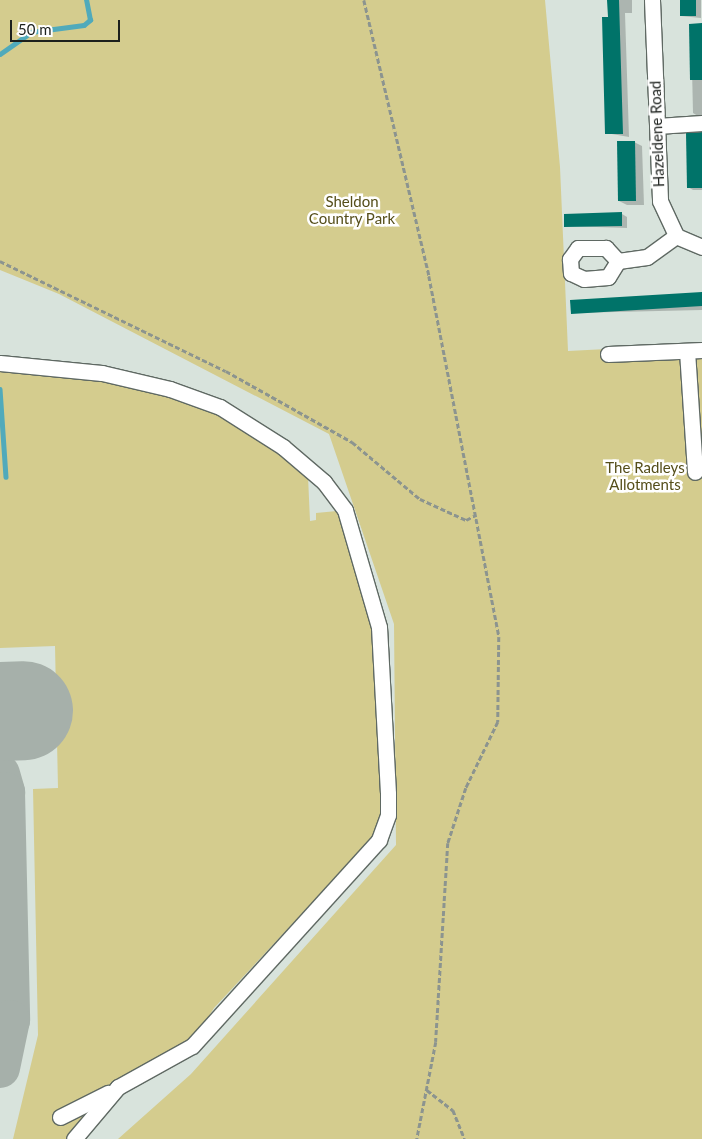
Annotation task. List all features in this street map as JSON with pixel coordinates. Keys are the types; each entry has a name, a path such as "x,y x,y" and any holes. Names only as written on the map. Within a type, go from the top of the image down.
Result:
{"street":[{"name":"Hazeldene Road","path":"652,0 660,201 676,236"},
{"path":"657,126 702,123"},
{"path":"618,261 647,257 676,236 702,247"},
{"path":"608,354 702,350"},
{"path":"687,351 695,472"},
{"path":"0,363 93,372 170,389 220,407 284,447 324,482 345,510 377,614 388,794 388,815 379,840 192,1046 118,1088 60,1117"},
{"path":"74,1139 118,1088"}],"path":[{"path":"364,0 429,276 499,637 500,705 493,739 466,788 448,842 436,1042 417,1139"},
{"path":"0,261 226,371 344,438 420,499 466,520 476,515"},
{"path":"427,1090 453,1110 465,1139"}],"green space":[{"name":"Sheldon Country Park","path":"0,0 545,0 560,167 568,351 665,346 679,359 702,358 702,1139 118,1139 191,1074 396,845 394,624 329,434 59,294 0,270"},
{"path":"0,367 93,377 191,400 244,427 308,476 310,521 316,520 316,513 337,511 371,602 383,809 377,833 214,1008 199,1032 68,1139 13,1139 38,1035 33,789 58,788 55,646 0,648"}],"building":[{"path":"607,0 619,0 623,134 605,134 602,17 608,17"},
{"path":"680,0 696,0 696,16 680,16"},
{"path":"702,23 702,80 690,80 689,24"},
{"path":"702,132 702,188 687,188 686,133"},
{"path":"617,141 635,141 636,201 618,201"},
{"path":"622,212 622,226 564,227 564,214"},
{"path":"702,292 702,306 571,314 570,300"}],"waterway":[{"path":"0,54 31,32 84,25 90,20 86,0"},
{"path":"0,389 6,477"}],"taxiway":[{"path":"0,774 5,792 10,1020 0,1068"}],"runway":[{"path":"0,711 23,710"}],"park label":[{"name":"The Radleys Allotments","path":"645,476"}]}
